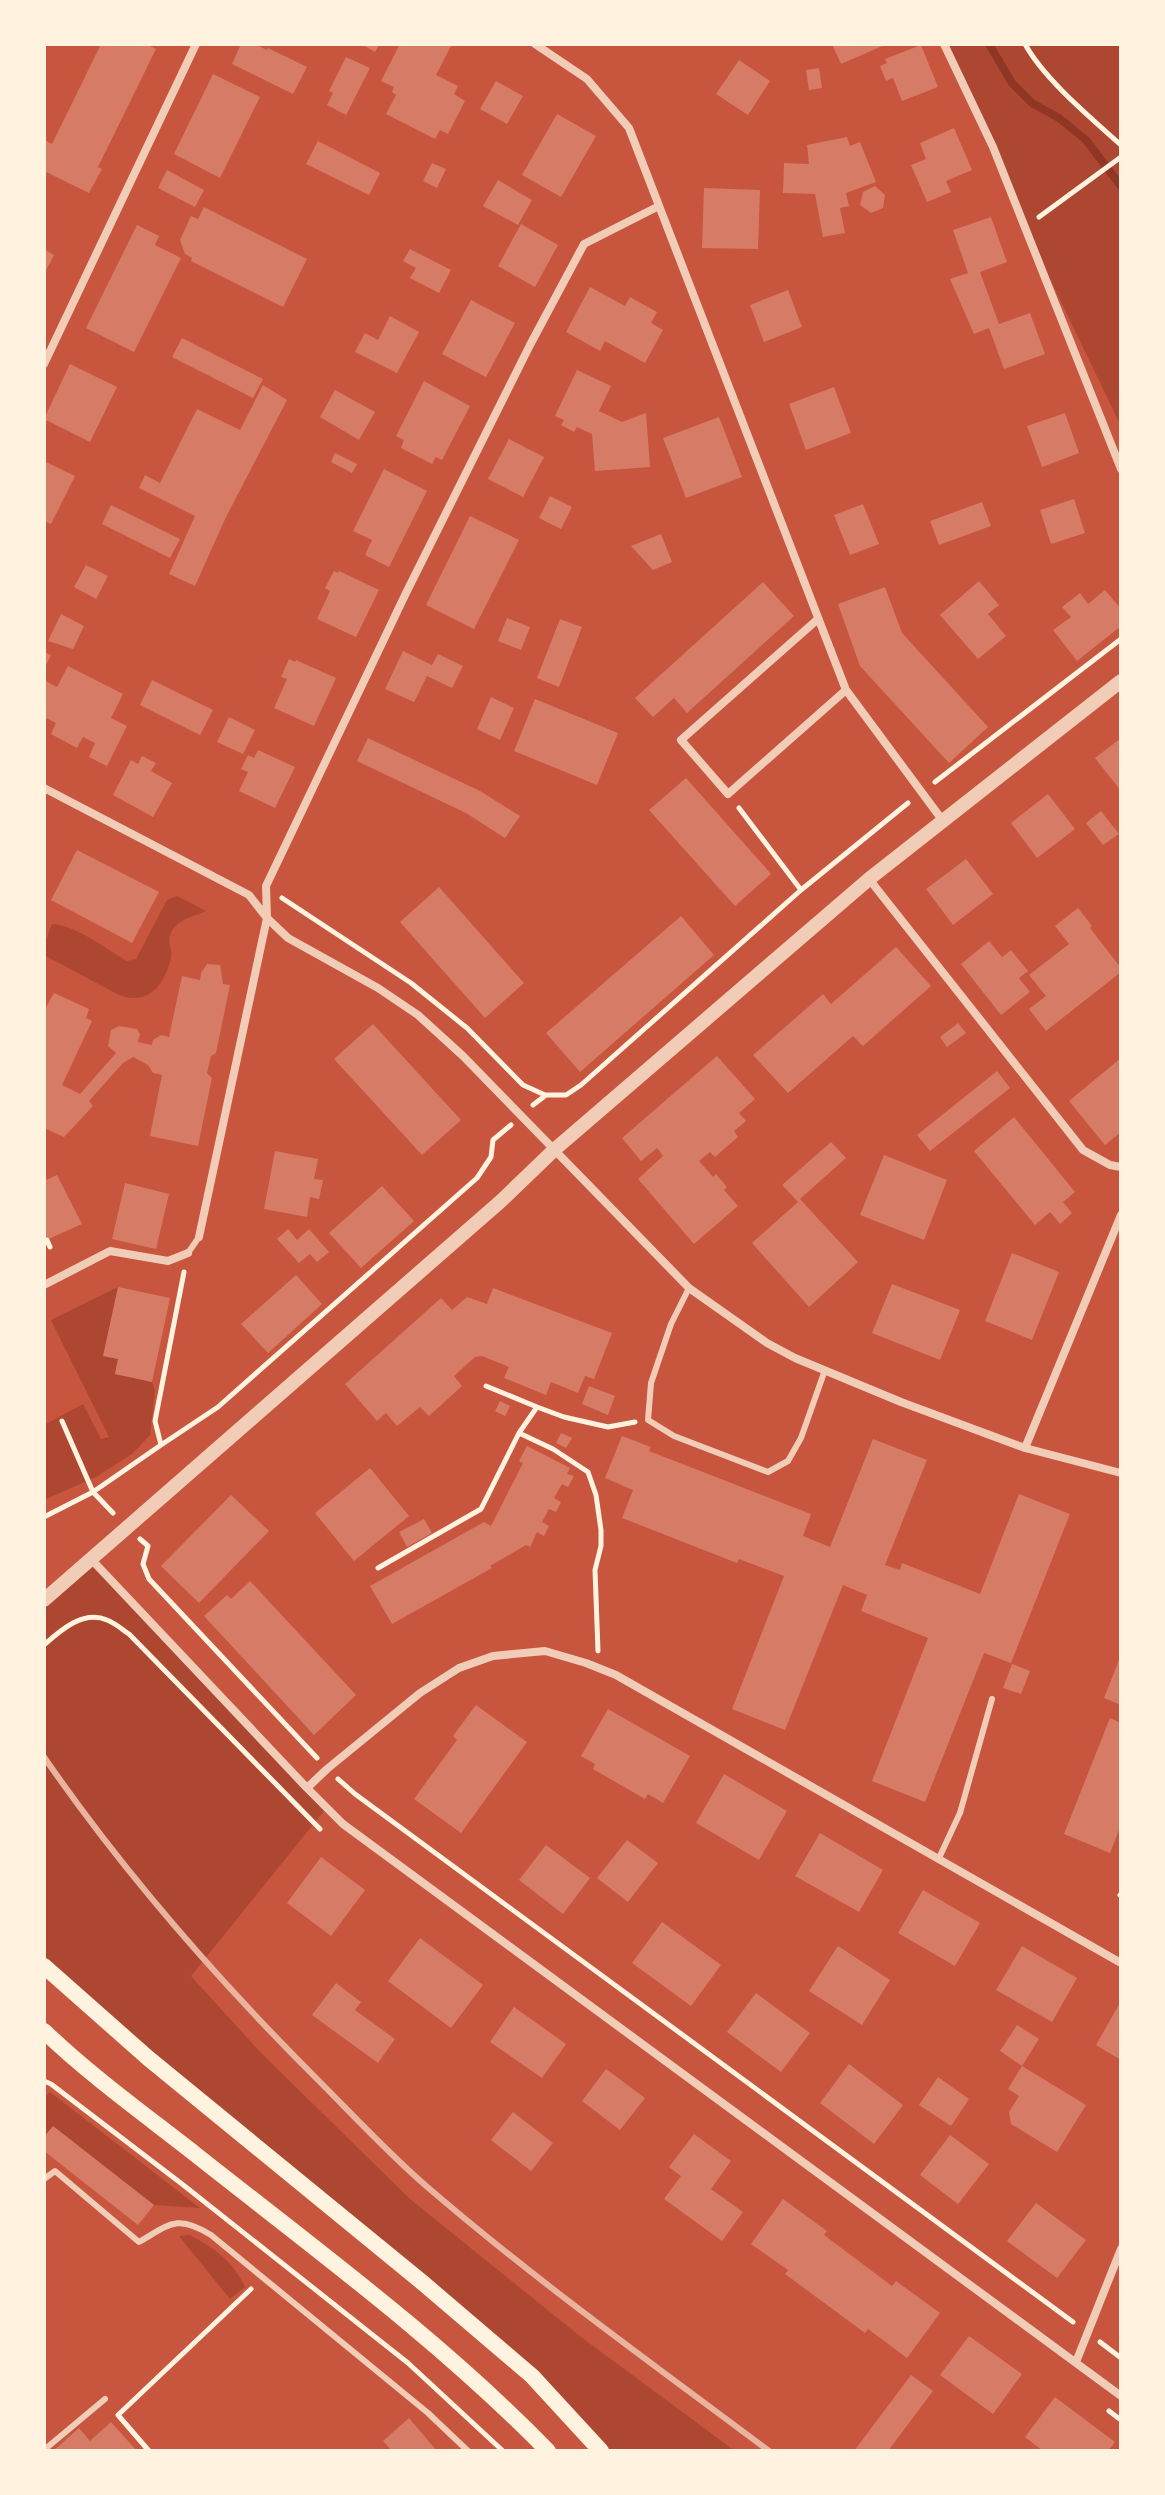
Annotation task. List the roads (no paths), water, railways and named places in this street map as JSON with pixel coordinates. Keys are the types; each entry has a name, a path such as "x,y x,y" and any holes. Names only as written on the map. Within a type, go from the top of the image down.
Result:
{"main road":[{"path":"44,1966 148,2058 532,2376 601,2451"},
{"path":"44,2031 103,2083 399,2315 508,2410 548,2451"}],"street":[{"path":"44,364 196,44"},
{"path":"535,44 587,79 629,128 846,690 943,821"},
{"path":"944,44 993,147 1121,469"},
{"path":"199,1237 267,918 266,886 413,580 584,244 659,206"},
{"path":"818,619 681,740 728,794 846,690"},
{"path":"44,1600 501,1201 554,1150 869,879 1121,681"},
{"path":"44,788 249,895 288,938 378,988 418,1015 463,1056 689,1288 767,1343 795,1358 901,1402 1025,1448 1121,1473"},
{"path":"869,879 1083,1150 1110,1165 1121,1167"},
{"path":"1025,1448 1121,1215"},
{"path":"44,1285 110,1251 168,1261 188,1253"},
{"path":"91,1559 343,1824 1121,2396"},
{"path":"307,1788 420,1693 459,1668 493,1656 545,1651 616,1675 1121,1963"},
{"path":"1076,2362 1121,2249"}],"lane":[{"path":"188,1253 199,1237"},
{"path":"689,1288 671,1324 651,1383 648,1420 674,1436 768,1472 788,1461 801,1438 825,1369"},
{"path":"939,1858 960,1813 992,1699"},
{"path":"44,2179 55,2171 139,2242 170,2224 190,2222 211,2235 428,2413 468,2451"},
{"path":"44,2450 105,2399"}],"waterway":[{"path":"989,44 1012,83 1032,103 1059,118 1086,140 1121,186"}],"railway":[{"path":"44,1757 139,1884 208,1964 397,2160 552,2288 769,2451"}]}
